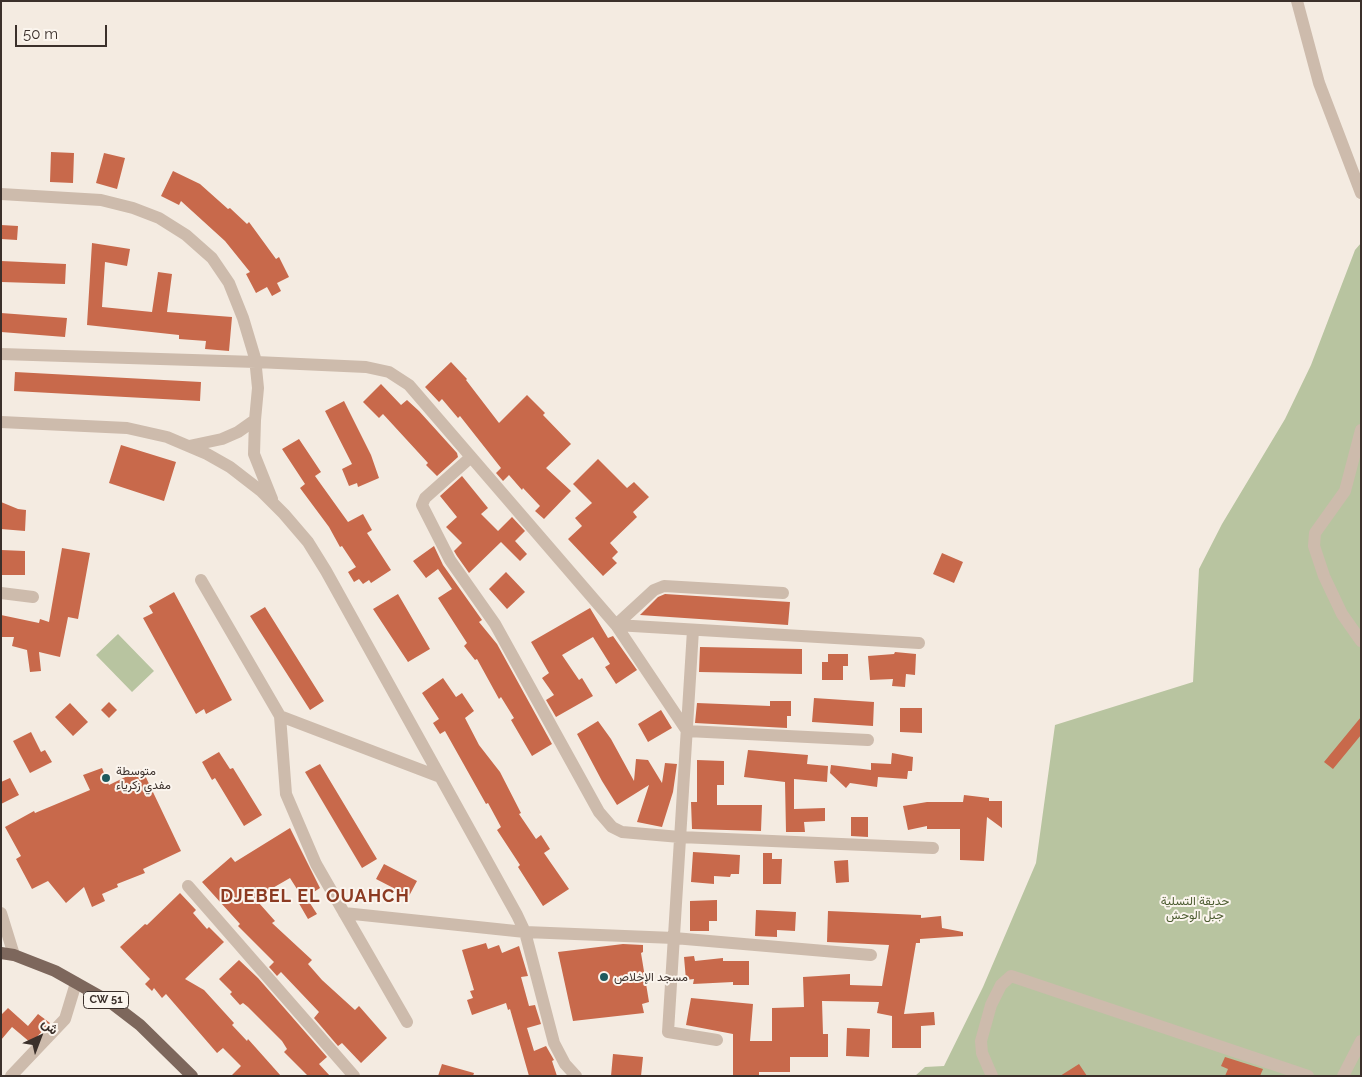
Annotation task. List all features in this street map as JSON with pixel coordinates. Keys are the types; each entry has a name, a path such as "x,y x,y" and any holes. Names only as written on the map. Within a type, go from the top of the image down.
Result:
{"main road":[{"name":"CW 51","path":"1,953 14,955 55,971 110,1002 140,1025 192,1076"}],"street":[{"path":"1297,1 1319,83 1361,193"},
{"path":"1,194 101,200 133,208 160,218 212,258 229,283 243,318 256,362 258,388 254,454 274,504"},
{"path":"1,354 366,367 389,372 409,385 616,625 686,731"},
{"path":"189,446 222,439 238,432 255,420"},
{"path":"1,422 127,428 166,436 230,467 274,504 308,542 326,571 525,932 554,1044 565,1064 576,1076"},
{"path":"1361,430 1345,491 1315,533 1314,546 1324,576 1342,614 1361,641"},
{"path":"471,457 423,501 422,505 450,560 495,624 599,812 612,827 622,832 680,837 933,848"},
{"path":"201,580 280,716 286,794 316,864 407,1022"},
{"path":"616,625 654,590 664,586 783,593"},
{"path":"1,593 33,596"},
{"path":"616,625 919,643"},
{"path":"693,630 668,1032 716,1040"},
{"path":"280,716 440,777"},
{"path":"686,731 868,740"},
{"path":"188,886 354,1076"},
{"path":"1,913 14,955"},
{"path":"344,913 525,932 674,938 871,955"},
{"path":"992,1076 982,1052 980,1041 991,1005 1001,985 1011,976 1308,1076"},
{"path":"11,1076 65,1019 76,983"},
{"path":"1343,1076 1361,1041"}],"green space":[{"name":"حديقة التسلية جبل الوحش","path":"1361,243 1361,1076 915,1076 925,1067 944,1066 983,987 1036,863 1055,725 1193,682 1199,569 1222,524 1285,419 1311,365 1355,250"},
{"path":"118,634 154,671 132,692 96,655"}],"building":[{"path":"51,152 74,153 73,183 50,182"},
{"path":"104,153 125,158 117,189 96,183"},
{"path":"173,171 200,184 247,224 249,222 276,259 279,257 289,277 277,283 281,291 272,296 267,287 256,293 246,274 250,272 225,241 181,201 179,205 161,196"},
{"path":"1,225 18,226 17,240 1,239"},
{"path":"92,243 130,249 127,266 105,262 102,307 152,312 158,272 172,274 167,312 232,317 229,351 205,349 206,341 179,339 179,335 87,325"},
{"path":"1,261 66,264 65,284 1,282"},
{"path":"1,313 67,318 65,337 1,332"},
{"path":"451,362 467,379 499,423 527,395 571,444 546,468 571,491 544,519 535,511 540,506 523,488 522,490 509,475 503,481 496,473 501,468 460,416 458,418 442,399 439,402 425,387"},
{"path":"15,372 201,382 200,401 14,391"},
{"path":"381,384 401,405 407,400 457,453 458,457 437,476 426,465 428,463 383,414 379,418 363,402"},
{"path":"344,401 371,455 379,478 358,487 357,483 349,486 342,469 352,464 325,411"},
{"path":"299,439 321,472 315,476 348,522 363,514 372,530 367,533 391,570 371,583 369,580 363,584 359,579 354,582 348,572 356,567 300,488 305,484 282,449"},
{"path":"121,445 176,462 164,501 109,483"},
{"path":"598,459 627,488 634,482 649,497 633,512 637,517 610,543 618,552 612,558 617,563 603,576 568,539 582,526 575,518 592,503 573,484"},
{"path":"462,476 488,508 481,514 498,531 512,517 525,531 515,541 527,554 520,561 501,542 469,573 457,556 454,551 462,543 446,527 457,517 440,496"},
{"path":"1,502 26,510 25,531 1,529"},
{"path":"434,546 443,565 482,620 479,622 497,644 552,744 532,756 511,720 514,718 501,697 499,699 477,659 475,660 464,646 467,643 438,598 452,589 438,569 426,578 413,561"},
{"path":"62,548 90,553 78,619 68,617 60,657 39,652 41,671 30,672 27,650 12,646 14,637 1,637 1,615 39,623 40,619 49,622"},
{"path":"1,550 25,551 25,575 1,575"},
{"path":"942,553 963,562 954,583 933,574"},
{"path":"506,572 525,592 507,609 489,589"},
{"path":"174,592 232,700 206,714 204,709 196,714 143,618 153,613 149,606"},
{"path":"398,594 430,649 408,662 373,609"},
{"path":"665,594 790,602 788,625 640,615 658,597"},
{"path":"265,607 324,701 310,710 250,616"},
{"path":"590,608 608,638 613,636 637,670 616,684 605,667 610,664 593,637 562,655 579,680 582,678 593,696 556,717 546,700 554,695 542,678 549,673 531,642"},
{"path":"700,647 802,649 802,674 699,672"},
{"path":"895,652 916,654 915,675 906,674 905,687 892,686 893,679 870,680 868,656 894,654"},
{"path":"828,654 848,654 848,666 843,666 843,680 822,680 822,662 828,662"},
{"path":"443,678 456,697 462,693 474,711 465,718 479,745 500,772 521,813 519,814 536,839 541,835 550,849 544,853 569,889 543,906 518,867 520,865 497,830 501,827 445,731 440,734 433,723 439,719 422,693"},
{"path":"814,698 874,702 873,726 812,722"},
{"path":"770,701 791,701 791,716 787,716 787,728 695,723 697,703 770,706"},
{"path":"109,702 117,710 109,718 101,710"},
{"path":"70,703 88,722 73,736 55,717"},
{"path":"900,708 922,708 922,733 900,732"},
{"path":"661,710 672,728 648,742 638,724"},
{"path":"1361,717 1361,735 1333,769 1324,762"},
{"path":"598,721 611,739 634,781 636,759 648,760 662,783 665,763 677,764 673,792 662,827 637,822 649,785 617,805 602,781 577,734"},
{"path":"31,732 41,752 45,750 52,762 30,773 13,741"},
{"path":"748,750 808,755 807,764 828,766 827,782 794,779 794,809 825,808 825,821 804,822 805,832 786,832 785,782 744,777"},
{"path":"219,752 230,769 233,768 262,815 244,826 215,778 212,780 202,762"},
{"path":"892,753 913,757 912,771 908,771 907,779 878,777 877,787 850,783 846,788 830,773 831,765 871,770 871,763 891,764"},
{"path":"697,760 724,761 724,785 717,785 717,805 762,805 761,831 692,829 691,802 697,802"},
{"path":"320,764 377,859 362,868 305,772"},
{"path":"102,768 109,785 142,769 181,851 143,869 145,873 117,884 118,887 102,894 105,901 92,907 84,887 66,903 48,881 32,889 16,859 21,856 5,827 34,811 35,813 90,790 83,775"},
{"path":"10,778 19,795 1,804 1,782"},
{"path":"964,795 989,798 989,801 1002,801 1002,828 987,817 984,861 960,860 960,829 927,829 927,826 908,830 903,806 927,802 963,802"},
{"path":"851,817 868,817 868,837 851,836"},
{"path":"290,828 320,888 306,897 317,914 308,919 297,900 302,897 290,878 264,893 267,895 259,903 275,921 272,923 312,960 308,964 322,980 355,1010 359,1006 387,1038 361,1063 342,1043 338,1046 314,1018 319,1012 281,972 277,976 269,967 274,962 238,926 240,924 202,882 231,857 235,862"},
{"path":"693,852 740,855 739,874 731,874 730,877 714,876 714,884 691,882"},
{"path":"763,853 772,853 772,859 782,859 781,884 763,884"},
{"path":"848,860 849,882 836,883 834,861"},
{"path":"384,864 417,881 409,896 376,879"},
{"path":"180,893 196,910 193,913 207,929 209,927 224,942 185,979 204,990 234,1023 232,1025 247,1041 248,1039 281,1076 231,1076 241,1066 223,1048 217,1053 166,994 162,998 154,988 152,991 145,984 150,979 120,947 145,924 147,925"},
{"path":"717,900 717,921 709,921 709,931 690,931 690,901"},
{"path":"756,910 796,912 795,931 777,930 777,937 755,936"},
{"path":"828,911 921,915 921,918 941,916 942,928 963,932 963,936 920,939 920,943 916,943 904,1014 934,1012 935,1025 921,1026 921,1048 892,1048 892,1016 877,1013 879,1002 822,1001 823,1034 828,1034 828,1057 790,1057 790,1072 759,1072 759,1076 733,1076 733,1034 686,1025 691,998 753,1004 750,1041 772,1041 772,1008 804,1007 803,977 850,974 850,985 882,986 889,945 827,942"},
{"path":"486,943 488,949 499,945 502,953 519,946 528,976 521,977 529,1006 535,1005 541,1024 527,1028 534,1051 546,1046 554,1060 552,1061 557,1076 529,1076 510,1009 508,1010 506,1003 472,1015 467,1000 473,998 470,991 474,990 462,950"},
{"name":"مسجد الإخلاص","path":"623,944 643,945 643,952 641,953 649,1002 642,1004 644,1013 573,1021 558,952"},
{"path":"694,956 695,961 723,958 723,961 749,961 749,985 733,985 733,982 693,984 694,979 686,980 684,957"},
{"path":"239,960 258,978 327,1057 319,1064 330,1076 308,1076 284,1052 287,1049 282,1041 248,1007 243,1003 240,1005 230,994 232,992 219,979"},
{"path":"8,1008 28,1026 38,1014 50,1023 31,1043 12,1027 1,1040 1,1015"},
{"path":"847,1028 870,1029 869,1057 846,1056"},
{"path":"613,1054 643,1057 641,1076 611,1076"},
{"path":"1225,1057 1263,1069 1260,1076 1225,1076 1228,1069 1221,1066"},
{"path":"442,1064 474,1073 473,1076 438,1076"},
{"path":"1079,1064 1087,1076 1060,1076"}],"place":[{"name":"متوسطة مفدي زكرياء","path":"106,778"},
{"name":"مسجد الإخلاص","path":"604,977"}],"district":[{"name":"DJEBEL EL OUAHCH","path":"315,897"}]}
